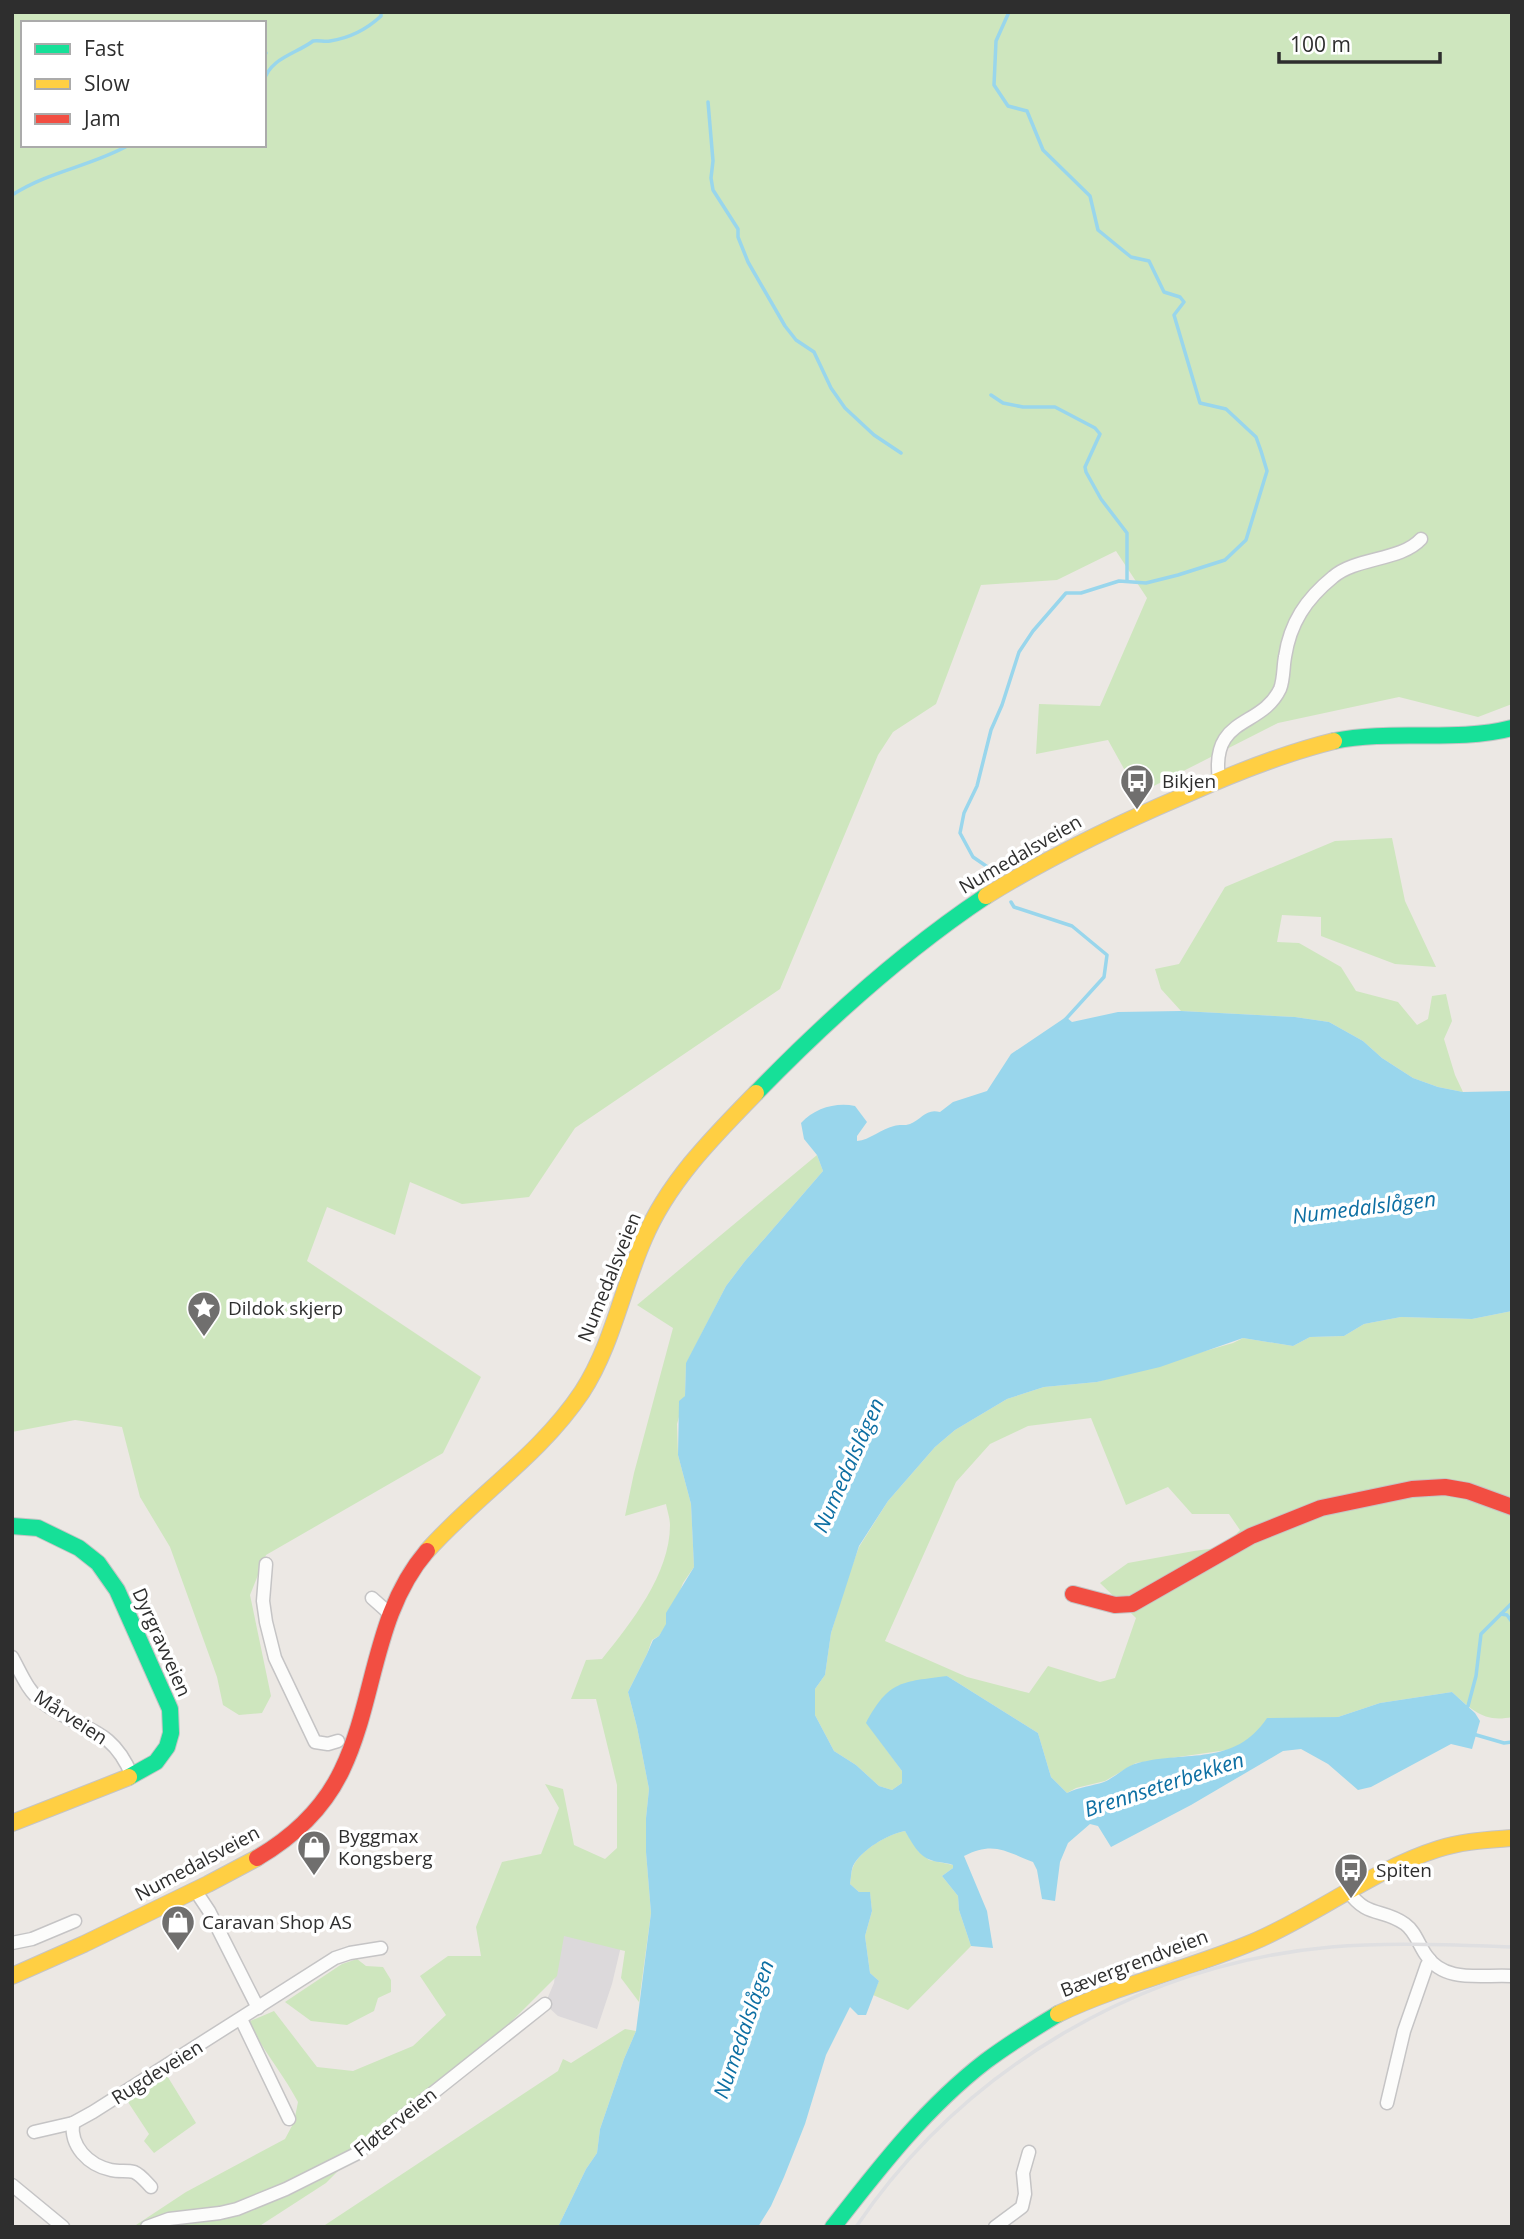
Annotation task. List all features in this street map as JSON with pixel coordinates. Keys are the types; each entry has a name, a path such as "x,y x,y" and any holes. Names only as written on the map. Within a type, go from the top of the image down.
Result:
{"main road":[{"name":"Numedalsveien","path":"12,1976 78,1948 268,1851 299,1828 322,1803 341,1773 353,1742 377,1650 407,1578 435,1542 544,1441 569,1412 598,1360 639,1251 658,1210 692,1162 726,1124 860,993 916,946 995,890 1043,862 1219,780 1280,756 1337,741 1393,735 1476,734 1512,728"},
{"path":"1073,1594 1115,1605 1132,1604 1260,1532 1321,1508 1412,1489 1445,1487 1468,1491 1512,1507"},
{"name":"Dyrgravveien","path":"12,1526 38,1528 79,1548 97,1563 117,1590 170,1709 171,1733 167,1747 156,1762 132,1776 12,1823"},
{"name":"Bævergrendveien","path":"833,2227 869,2179 919,2121 971,2072 1014,2039 1061,2012 1102,1994 1270,1934 1407,1860 1440,1848 1512,1838"}],"street":[{"path":"1219,780 1217,756 1222,745 1230,733 1262,710 1280,688 1294,621 1312,597 1335,575 1358,564 1407,549 1420,539"},
{"path":"266,1564 266,1622 275,1658 315,1742 328,1745 338,1741"},
{"path":"372,1598 390,1614"},
{"name":"Mårveien","path":"12,1657 21,1677 42,1702 102,1733 112,1742 132,1776"},
{"path":"195,1890 209,1911 258,2008"},
{"path":"1349,1892 1363,1908 1407,1926 1438,1969 1455,1975 1512,1976"},
{"path":"12,1943 32,1939 75,1921"},
{"name":"Rugdeveien","path":"34,2132 73,2123 335,1958 381,1948"},
{"path":"1387,2103 1404,2031 1430,1961"},
{"name":"Fløterveien","path":"147,2227 169,2219 220,2214 237,2209 286,2189 356,2154 545,2004"},
{"path":"241,2019 289,2119"},
{"path":"73,2123 71,2134 74,2144 86,2157 107,2170 134,2172 151,2187"},
{"path":"995,2227 1022,2207 1025,2194 1023,2173 1029,2152"},
{"path":"12,2185 63,2227"}],"shaded area":[{"path":"547,1921 622,1942 597,2029 558,2016 545,2004 554,1983 557,1958"}],"green space":[{"path":"12,12 1512,12 1512,704 1478,717 1399,697 1278,723 1138,794 1108,740 1036,754 1039,704 1100,706 1147,598 1116,551 1057,580 981,585 936,704 893,732 878,755 780,989 575,1128 529,1197 462,1204 410,1182 395,1235 327,1207 307,1261 481,1377 443,1453 266,1555 250,1595 271,1696 262,1713 239,1715 223,1705 217,1677 170,1547 140,1497 122,1427 75,1420 12,1432"},
{"path":"1392,838 1405,901 1436,967 1395,964 1321,936 1321,917 1282,915 1277,942 1299,943 1341,967 1356,991 1398,1002 1417,1025 1428,1019 1432,996 1446,994 1452,1021 1444,1039 1463,1092 1413,1078 1382,1058 1363,1041 1329,1022 1295,1017 1181,1011 1161,989 1155,969 1179,964 1225,887 1335,841"},
{"path":"817,1155 823,1171 726,1286 686,1364 685,1396 677,1424 678,1455 691,1504 694,1567 683,1583 667,1624 659,1636 652,1640 628,1692 649,1789 646,1852 651,1913 639,2002 621,1978 625,1951 564,1936 557,1976 484,2049 365,2144 326,2183 258,2227 133,2227 186,2192 285,2139 294,2122 298,2102 248,2022 274,2011 317,2067 353,2071 413,2046 446,2015 420,1976 448,1956 481,1956 476,1927 502,1862 541,1854 559,1808 545,1784 563,1789 574,1845 605,1859 617,1848 617,1785 596,1699 571,1699 586,1660 602,1659 647,1597 663,1562 668,1543 670,1522 666,1504 625,1516 673,1328 637,1305"},
{"path":"1512,1311 1512,1717 1494,1718 1479,1714 1452,1692 1380,1703 1338,1717 1307,1719 1256,1734 1234,1749 1136,1763 1105,1781 1067,1793 1051,1777 1038,1733 947,1676 867,1723 902,1771 902,1783 892,1790 879,1786 856,1765 834,1751 815,1715 815,1689 825,1675 831,1633 859,1547 888,1501 935,1447 955,1430 1007,1399 1044,1387 1097,1382 1243,1338 1293,1346 1310,1337 1344,1336 1364,1324 1401,1317 1472,1319","holes":["1091,1418 1126,1505 1168,1487 1192,1514 1229,1514 1240,1530 1224,1547 1128,1563 1100,1583 1136,1618 1115,1678 1100,1682 1048,1666 1029,1693 967,1677 885,1641 956,1482 990,1444 1028,1426"]},
{"path":"905,1831 919,1852 929,1860 953,1865 953,1868 942,1876 958,1896 959,1910 971,1946 908,2010 873,1995 879,1981 870,1973 865,1936 872,1911 870,1893 859,1892 850,1884 853,1867 868,1849 883,1839"},
{"path":"357,1959 366,1966 383,1967 391,1980 391,1992 378,1998 374,2011 347,2025 311,2021 285,2002 342,1964"},
{"path":"625,2029 636,2031 600,2129 597,2153 586,2169 558,2227 322,2227 558,2071 563,2059 571,2063"},
{"path":"166,2074 196,2123 154,2153 144,2141 149,2134 126,2099"}],"water":[{"name":"Numedalslågen","path":"1181,1011 1295,1017 1329,1022 1363,1041 1382,1058 1413,1078 1463,1092 1512,1091 1512,1311 1472,1319 1401,1317 1364,1324 1344,1336 1310,1337 1293,1346 1243,1338 1160,1367 1097,1382 1044,1387 1007,1399 955,1430 935,1447 888,1501 859,1546 831,1633 825,1675 815,1689 815,1715 834,1751 856,1765 879,1786 892,1790 902,1783 902,1771 866,1723 882,1698 898,1686 947,1676 1038,1733 1051,1777 1067,1793 1104,1782 1138,1763 1225,1750 1240,1744 1267,1718 1338,1717 1380,1703 1452,1692 1480,1721 1472,1749 1451,1744 1371,1787 1358,1790 1328,1764 1301,1749 1283,1751 1191,1805 1111,1847 1098,1826 1090,1824 1068,1843 1060,1862 1055,1901 1042,1899 1033,1862 1007,1851 991,1848 964,1856 987,1911 993,1948 971,1946 959,1910 958,1896 942,1876 953,1868 953,1865 923,1856 905,1831 883,1839 857,1860 852,1868 850,1884 859,1892 870,1892 872,1911 865,1936 870,1973 879,1981 866,2015 858,2015 850,2007 826,2055 805,2124 771,2206 758,2227 558,2227 586,2169 597,2153 600,2129 636,2031 651,1913 646,1852 649,1789 628,1692 653,1640 659,1636 666,1624 666,1613 694,1567 691,1504 678,1455 679,1401 685,1396 686,1363 726,1286 823,1171 817,1155 804,1139 801,1123 826,1107 855,1106 867,1122 857,1136 857,1141 862,1140 889,1127 910,1124 928,1113 940,1112 953,1102 987,1091 1011,1054 1066,1017 1072,1022 1118,1012"}],"waterway":[{"path":"266,76 284,57 313,41 337,40 358,32 381,16 381,12"},
{"path":"992,870 973,857 960,833 964,813 977,786 991,730 1019,652 1033,631 1066,593 1081,593 1119,581 1146,583 1225,560 1246,540 1267,471 1256,437 1226,409 1200,403 1174,315 1184,302 1180,297 1164,292 1149,261 1131,257 1098,230 1090,196 1043,150 1027,111 1008,106 994,85 996,41 1009,12"},
{"path":"708,102 713,190 738,229 738,237 748,262 785,326 796,340 814,352 831,388 845,408 874,435 901,453"},
{"path":"12,195 41,180 125,147"},
{"path":"991,395 1003,403 1023,407 1055,407 1095,428 1100,434 1085,467 1101,499 1127,533 1127,581"},
{"path":"1011,902 1014,907 1072,926 1107,955 1104,977 1064,1021"},
{"path":"1465,1708 1468,1706 1476,1676 1481,1634 1512,1603"},
{"path":"1501,1614 1507,1615 1512,1622"},
{"name":"Brennseterbekken","path":"1473,1734 1504,1743 1512,1742"}],"railway":[{"path":"856,2227 899,2170 948,2119 1003,2073 1062,2034 1125,2001 1191,1976 1260,1957 1331,1947 1399,1944 1512,1947"}],"traffic: fast":[{"path":"1334,741 1379,736 1468,735 1512,728"},
{"path":"756,1093 866,988 925,940 986,896"},
{"path":"12,1526 38,1528 79,1548 98,1563 117,1590 170,1709 171,1733 167,1747 156,1762 129,1777"},
{"path":"833,2227 886,2161 943,2098 986,2061 1058,2014"}],"traffic: slow":[{"path":"986,896 1058,855 1158,807 1257,765 1334,741"},
{"path":"427,1551 547,1436 582,1392 609,1337 636,1258 654,1218 693,1161 756,1093"},
{"path":"12,1823 129,1777"},
{"path":"1058,2014 1106,1994 1253,1942 1414,1858 1456,1844 1512,1838"},
{"path":"12,1976 84,1944 257,1858"}],"traffic: jam":[{"path":"1073,1594 1115,1605 1132,1604 1251,1536 1321,1508 1412,1489 1445,1487 1468,1491 1512,1507"},
{"path":"257,1858 295,1831 317,1809 335,1784 353,1743 385,1629 409,1576 427,1551"}],"place":[{"name":"Bikjen","path":"1137,811"},
{"name":"Dildok skjerp","path":"204,1338"},
{"name":"Byggmax Kongsberg","path":"314,1877"},
{"name":"Spiten","path":"1351,1900"},
{"name":"Caravan Shop AS","path":"178,1952"}]}
